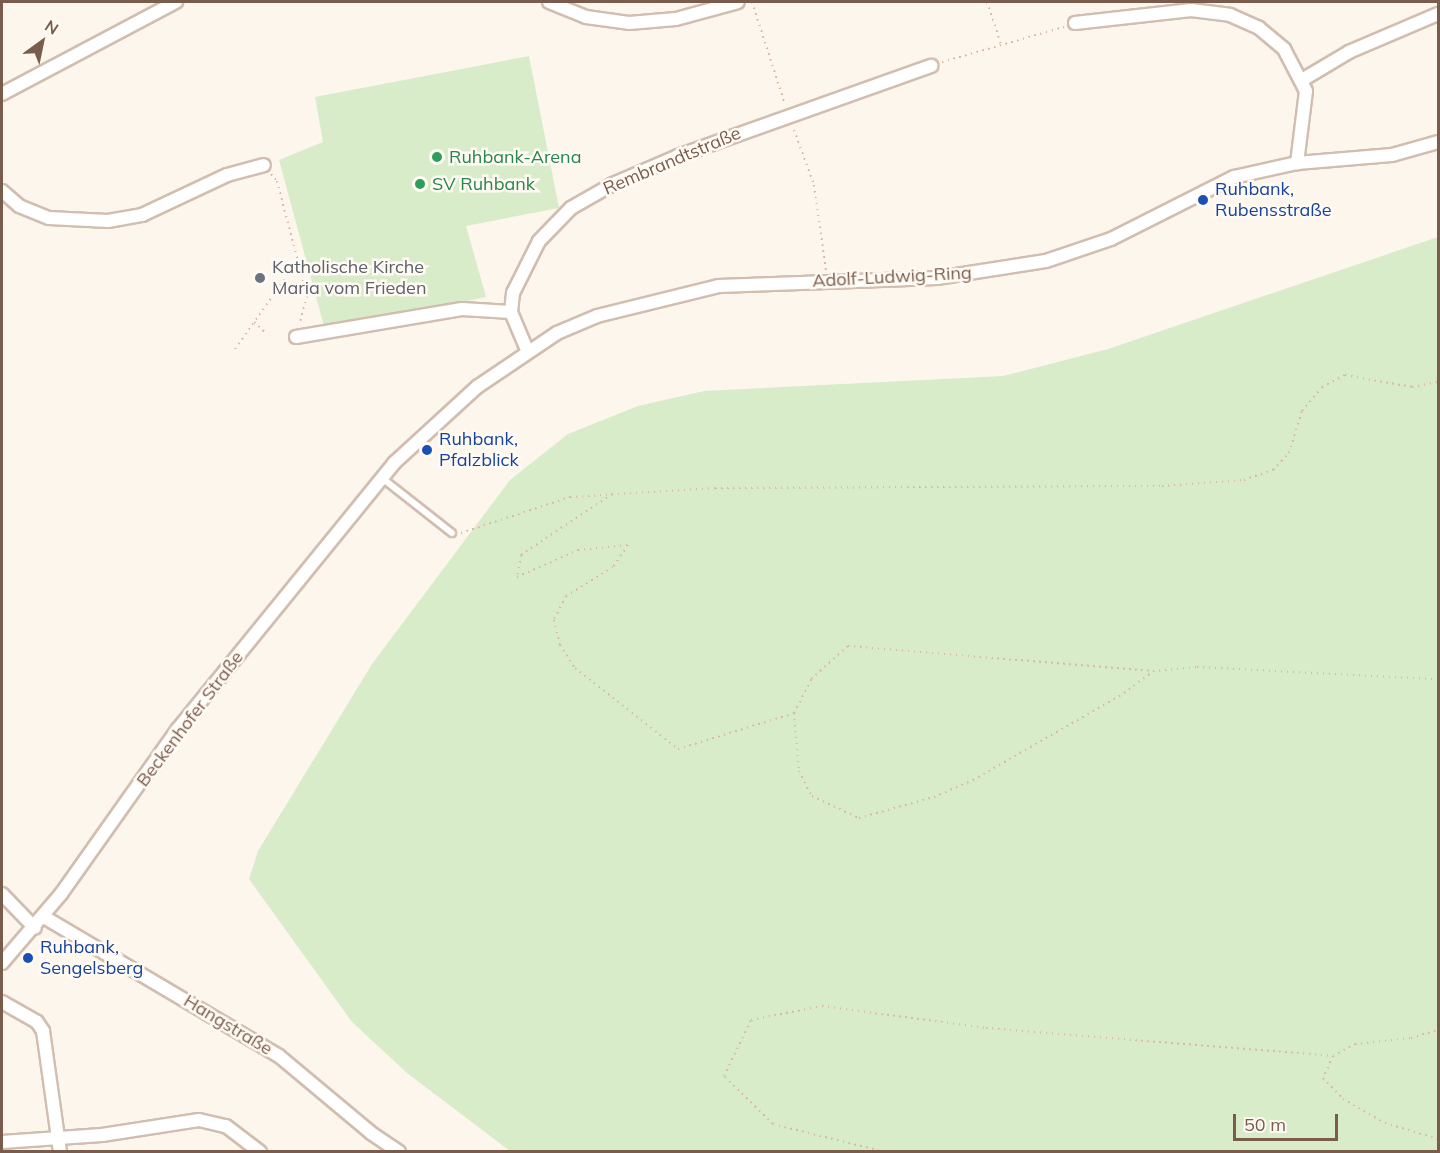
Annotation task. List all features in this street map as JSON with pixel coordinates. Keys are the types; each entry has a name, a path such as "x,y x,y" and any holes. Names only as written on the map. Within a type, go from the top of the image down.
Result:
{"street":[{"path":"2,94 176,2"},
{"path":"549,2 586,17 629,23 676,19 738,2"},
{"path":"1075,23 1169,10 1221,13 1271,37 1284,49 1302,80 1307,105 1297,163"},
{"path":"1302,80 1349,52 1438,14"},
{"name":"Rembrandtstraße","path":"511,312 513,293 529,257 571,208 638,172 788,114 931,66"},
{"name":"Adolf-Ludwig-Ring","path":"382,478 447,413 527,350 597,316 677,293 730,285 937,279 1046,261 1111,239 1234,177 1297,163 1392,154 1438,142"},
{"path":"2,191 19,206 49,218 108,221 142,215 227,176 264,165"},
{"path":"296,337 462,309 511,312 527,350"},
{"name":"Beckenhofer Straße","path":"2,963 44,917 178,729 382,478"},
{"path":"2,894 35,928"},
{"name":"Hangstraße","path":"44,917 279,1056 371,1133 399,1152"},
{"path":"2,1002 37,1022 44,1031 59,1145"},
{"path":"2,1142 59,1145 200,1120 226,1126 260,1152"}],"lane":[{"path":"382,478 452,533"}],"path":[{"path":"752,2 788,114 814,185 828,281"},
{"path":"987,2 1002,45"},
{"path":"931,66 1075,23"},
{"path":"264,165 277,181 307,296 296,337"},
{"path":"235,349 291,270 299,265"},
{"path":"254,322 266,333"},
{"path":"452,533 489,526 570,497 612,494 715,488 1162,486 1244,480 1273,470 1289,453 1302,411 1322,387 1345,375 1412,387 1438,382"},
{"path":"612,494 521,555 516,577 578,550 628,545 613,567 566,596 554,620 560,645 575,668 678,749 794,713"},
{"path":"1152,671 1124,693 973,780 934,797 859,818 812,796 800,771 794,713 811,678 848,646 1152,671 1197,667 1438,679"},
{"path":"885,1152 773,1124 724,1076 751,1020 822,1006 986,1028 1333,1056 1355,1044 1411,1038 1438,1030"},
{"path":"1333,1056 1323,1078 1343,1099 1385,1124 1438,1139"}],"green space":[{"name":"SV Ruhbank","path":"529,56 559,208 466,226 486,297 325,330 279,160 323,142 315,97"},
{"path":"1438,237 1438,1151 510,1151 407,1073 352,1022 249,879 258,851 372,664 510,480 568,434 638,406 704,391 1003,376 1108,349"}],"place":[{"name":"Ruhbank-Arena","path":"437,157"},
{"name":"SV Ruhbank","path":"420,184"},
{"name":"Ruhbank, Rubensstraße","path":"1203,200"},
{"name":"Katholische Kirche Maria vom Frieden","path":"260,278"},
{"name":"Ruhbank, Pfalzblick","path":"427,450"},
{"name":"Ruhbank, Sengelsberg","path":"28,958"}]}
